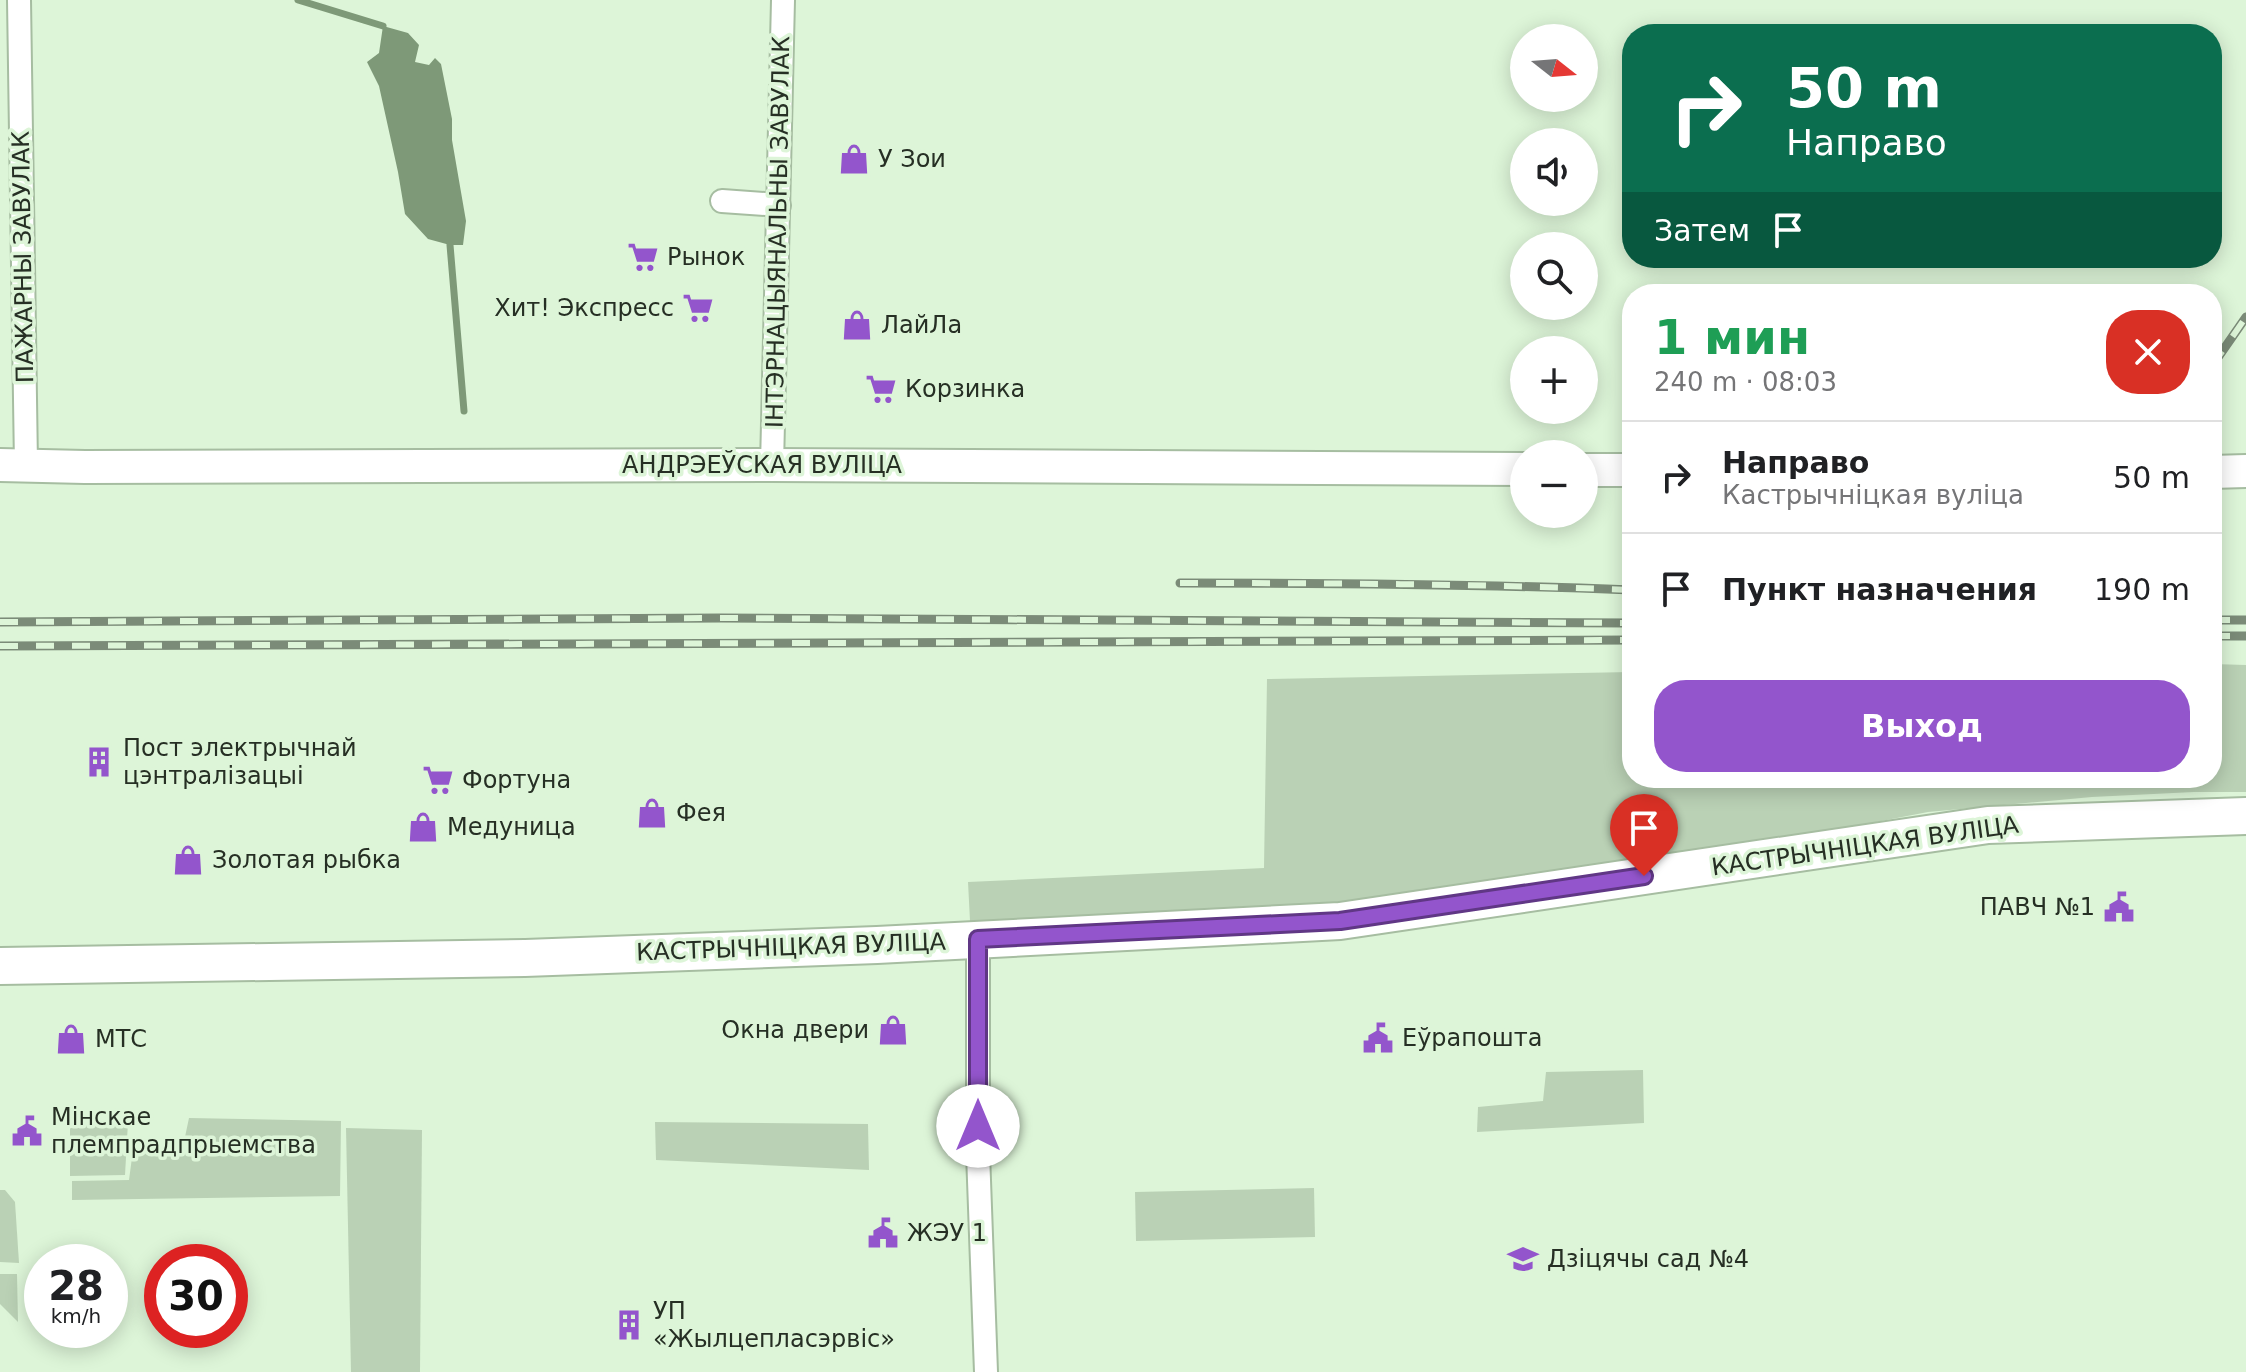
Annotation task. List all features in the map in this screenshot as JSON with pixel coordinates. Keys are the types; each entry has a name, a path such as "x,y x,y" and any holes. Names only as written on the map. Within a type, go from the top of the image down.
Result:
{"main road":[{"name":"АНДРЭЕЎСКАЯ ВУЛІЦА","path":"13,465 1510,469"},
{"path":"1598,470 1622,470"},
{"path":"2222,472 2246,471"},
{"name":"КАСТРЫЧНІЦКАЯ ВУЛІЦА","path":"0,966 516,958 1340,921 1988,825 2246,816"}],"street":[{"name":"ПАЖАРНЫ ЗАВУЛАК","path":"13,465 19,0"},
{"name":"ІНТЭРНАЦЫЯНАЛЬНЫ ЗАВУЛАК","path":"772,465 783,0"},
{"path":"722,201 779,205"},
{"path":"978,939 978,1153 986,1372"}],"shaded area":[{"path":"383,26 408,33 419,45 415,62 429,65 435,58 441,64 466,221 463,245 428,239 405,214 379,86 367,62 379,53"},
{"path":"2222,664 2246,665 2246,792 2092,797 1928,812 1819,833 1339,904 970,921 968,882 1264,868 1267,679 1622,672 1622,788 2222,788"},
{"path":"1643,1070 1644,1123 1477,1132 1478,1107 1543,1101 1546,1072"},
{"path":"189,1118 341,1121 340,1196 72,1200 72,1181 129,1180 133,1150 182,1151"},
{"path":"70,1120 128,1122 125,1175 70,1176"},
{"path":"655,1122 868,1124 869,1170 656,1160"},
{"path":"346,1128 422,1130 420,1372 351,1372"},
{"path":"1314,1188 1315,1237 1136,1241 1135,1192"},
{"path":"0,1190 5,1190 15,1202 19,1263 0,1262"},
{"path":"0,1274 17,1274 18,1322 0,1304"}],"waterway":[{"path":"298,0 383,26"},
{"path":"450,245 464,411"}],"railway":[{"path":"2222,352 2246,317"},
{"path":"1180,583 1622,590"},
{"path":"0,622 721,618 1622,623"},
{"path":"2222,620 2246,620"},
{"path":"2222,636 2246,636"},
{"path":"0,646 1622,640"}],"place":[{"name":"У Зои","path":"854,159"},
{"name":"Рынок","path":"643,257"},
{"name":"Хит! Экспресс","path":"698,308"},
{"name":"ЛайЛа","path":"857,325"},
{"name":"Корзинка","path":"881,389"},
{"name":"Пост электрычнай цэнтралізацыі","path":"99,762"},
{"name":"Фортуна","path":"438,780"},
{"name":"Фея","path":"652,813"},
{"name":"Медуница","path":"423,827"},
{"name":"Золотая рыбка","path":"188,860"},
{"name":"ПАВЧ №1","path":"2119,907"},
{"name":"Окна двери","path":"893,1030"},
{"name":"Еўрапошта","path":"1378,1038"},
{"name":"МТС","path":"71,1039"},
{"name":"Мінскае племпрадпрыемства","path":"27,1131"},
{"name":"ЖЭУ 1","path":"883,1233"},
{"name":"Дзіцячы сад №4","path":"1523,1259"},
{"name":"УП «Жылцепласэрвіс»","path":"629,1325"}],"route":[{"path":"978,1126 978,939 1340,921 1644,876"}]}
